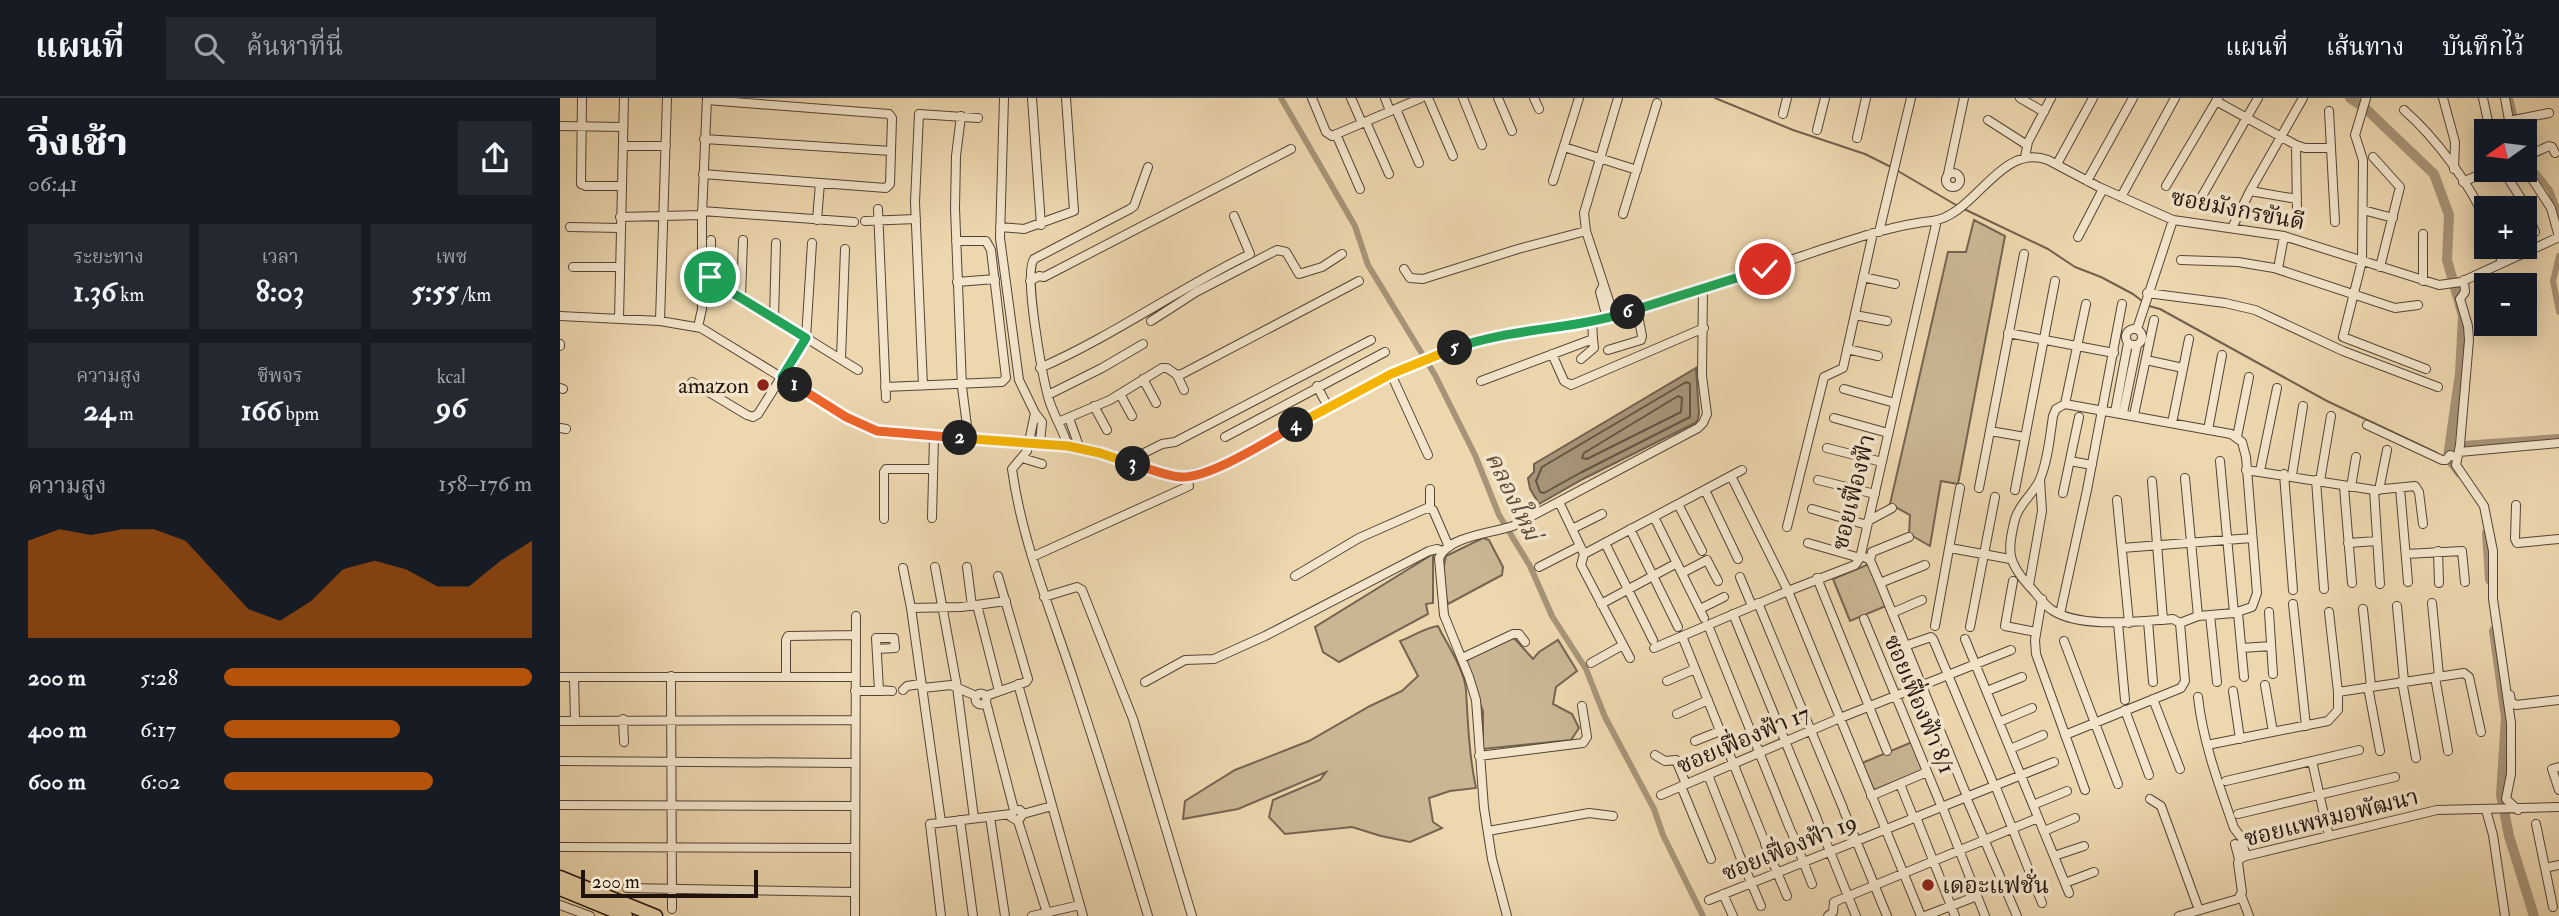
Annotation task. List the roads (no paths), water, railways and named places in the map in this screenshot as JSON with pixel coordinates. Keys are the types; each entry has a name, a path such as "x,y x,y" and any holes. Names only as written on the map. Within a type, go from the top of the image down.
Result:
{"highway":[{"path":"560,877 656,916"},
{"path":"560,889 626,916"}],"street":[{"path":"582,98 581,184 621,186"},
{"path":"618,319 624,98"},
{"path":"660,321 667,98"},
{"path":"1004,98 1000,227 1017,368 1022,389 1042,422 1040,443"},
{"path":"1032,98 1041,225"},
{"path":"1000,227 1024,229 1074,211 1066,98"},
{"path":"1312,98 1329,135 1421,98"},
{"path":"1352,98 1389,174"},
{"path":"1385,98 1419,163"},
{"path":"1428,98 1453,156"},
{"path":"1463,98 1482,145"},
{"path":"1498,98 1512,131"},
{"path":"1534,98 1539,109"},
{"path":"1553,181 1579,98"},
{"path":"1611,317 1600,292 1603,286 1586,231 1584,213 1618,98"},
{"path":"1783,114 1787,98"},
{"path":"1817,130 1825,98"},
{"path":"1857,138 1866,98"},
{"path":"1787,527 1823,380 1827,374 1842,369 1863,277 1911,98"},
{"path":"1962,205 1954,187 1960,183 1960,178 1955,173 1948,174 1964,98"},
{"path":"2020,98 2044,112"},
{"path":"560,316 660,321 698,327 861,425 877,431 1068,446 1187,477 1236,458 1391,374 1431,357 1489,338 1592,321 1637,310 1876,233 1917,222 1937,220 1962,205 2012,163 2025,157 2026,145 2051,98"},
{"path":"2057,164 2093,98"},
{"path":"2087,181 2133,98"},
{"path":"2121,197 2175,98"},
{"path":"2201,198 2258,98"},
{"path":"2232,228 2303,98"},
{"path":"2443,98 2455,142 2454,169"},
{"path":"2483,98 2487,119"},
{"path":"2505,98 2509,119"},
{"path":"698,327 702,309 700,295 703,174 704,139 707,99 889,114 892,118 889,187 703,174"},
{"path":"2166,186 2217,99 2296,145 2305,148 2331,148"},
{"path":"2365,100 2355,135 2363,160 2362,261 2343,331 2345,339 2426,369"},
{"path":"1623,214 1657,103"},
{"path":"2404,110 2428,133 2474,198"},
{"path":"2329,111 2335,222"},
{"path":"2519,119 2549,113"},
{"path":"923,386 916,219 919,114 978,118"},
{"path":"961,116 955,177 957,282 967,426 965,438"},
{"path":"1988,120 2026,145"},
{"path":"560,126 623,127"},
{"path":"1336,134 1360,189"},
{"path":"704,139 891,150"},
{"path":"2296,145 2297,213"},
{"path":"623,146 666,146"},
{"path":"2538,151 2549,146 2555,153"},
{"path":"1564,147 1636,170"},
{"path":"1030,285 1039,275 1044,277 1291,149"},
{"name":"ซอยมังกรขันดี","path":"2025,157 2040,157 2057,164 2103,189 2173,220 2284,236 2423,281 2444,286 2460,282"},
{"path":"2372,157 2400,187 2379,267"},
{"path":"1068,446 1040,369 1030,285 1031,261 1134,206 1148,166"},
{"path":"2463,183 2474,178"},
{"path":"2534,182 2551,208 2559,237 2460,282 2465,292 2460,299 2468,326 2469,341 2457,470 2484,506 2493,551 2493,599 2511,723 2511,774 2506,799 2516,810 2559,807"},
{"path":"817,220 820,183"},
{"path":"2078,237 2103,189"},
{"path":"2250,191 2297,200"},
{"path":"878,209 886,398"},
{"path":"2363,210 2393,218"},
{"path":"620,217 702,213 854,222"},
{"path":"1149,316 1213,272 1250,254 1234,216"},
{"path":"864,222 916,219"},
{"name":"ซอยเฟื่องฟ้า","path":"1628,590 1653,644 1680,631 1733,614 1855,565 1860,557 1875,494 1937,220"},
{"path":"2119,413 2133,344 2140,343 2143,335 2137,329 2146,296 2173,220"},
{"path":"570,227 620,228"},
{"path":"1404,269 1410,278 1423,279 1518,248 1586,231"},
{"path":"2423,234 2423,281"},
{"path":"2278,269 2284,236"},
{"path":"711,240 710,279 858,370"},
{"path":"741,297 743,240"},
{"path":"885,387 1002,382 1006,378 991,250 986,241 956,241"},
{"path":"774,319 776,243"},
{"path":"692,382 752,417 758,414 786,364 789,364 806,338 812,243"},
{"path":"841,359 845,249"},
{"path":"1040,369 1277,250 1286,252 1296,272 1301,274 1322,267 1342,254"},
{"path":"1979,488 2024,254"},
{"path":"2181,260 2247,263 2278,269 2395,308 2418,305"},
{"path":"573,267 619,267"},
{"path":"1863,277 1895,284"},
{"path":"957,282 995,279"},
{"path":"1177,375 1359,281"},
{"path":"2015,490 2055,281"},
{"path":"1145,682 1185,660 1216,658 1429,551 1446,549 1481,532 1513,526 1689,433 1703,423 1707,414 1702,376 1703,289"},
{"path":"2146,296 2225,303 2255,310 2343,351 2438,387"},
{"path":"2065,404 2086,304"},
{"path":"2060,614 2103,410 2122,304"},
{"path":"1608,350 1641,340 1637,310"},
{"path":"1855,314 1887,321"},
{"path":"1149,316 1155,330"},
{"path":"2134,415 2154,320"},
{"path":"1581,359 1594,348 1592,321"},
{"path":"1552,354 1564,382 1571,385 1704,328"},
{"path":"2008,333 2114,353"},
{"path":"1480,380 1594,339"},
{"path":"2172,423 2189,339"},
{"path":"1126,463 1162,444 1175,442 1370,340"},
{"path":"1048,395 1143,344"},
{"path":"1847,349 1878,356"},
{"path":"1225,437 1385,352"},
{"path":"2208,430 2222,355"},
{"path":"2146,360 2183,368"},
{"path":"1058,422 1120,394 1162,368 1167,368 1177,375 1184,390"},
{"path":"1391,374 1428,455"},
{"path":"2237,437 2249,377"},
{"path":"1143,379 1157,403"},
{"path":"1317,386 1328,407"},
{"path":"2260,471 2277,388"},
{"path":"1844,389 1895,403"},
{"path":"1120,394 1132,416"},
{"path":"2029,585 2042,511 2040,481 2056,409 2065,404 2134,415 2237,437 2245,448 2256,600 2248,610 2198,616 2180,623"},
{"path":"2293,590 2288,475 2303,406"},
{"path":"1094,407 1107,430"},
{"path":"1035,413 1029,442 1022,458 1012,470 1017,508 1148,916"},
{"path":"2063,493 2079,416"},
{"path":"2325,589 2318,481 2331,416"},
{"path":"1069,418 1080,449"},
{"path":"1834,418 1888,433"},
{"path":"2367,425 2442,460 2457,453 2559,443"},
{"path":"1990,431 2025,437"},
{"path":"932,518 934,436"},
{"path":"1827,448 1882,462"},
{"path":"2380,584 2376,490 2387,450"},
{"path":"2352,583 2347,487 2356,457"},
{"path":"1022,458 1042,464"},
{"path":"2070,461 2092,465"},
{"path":"2220,461 2244,677"},
{"path":"884,519 886,469 933,469"},
{"path":"1539,567 1605,543 1742,470"},
{"path":"2246,470 2376,490 2411,486 2419,489 2423,524"},
{"path":"1731,476 1788,591 1884,829 1923,916 1977,895"},
{"path":"1032,557 1189,486 1187,477"},
{"path":"2185,478 2198,616"},
{"path":"1818,480 1875,494"},
{"path":"2040,481 2019,508 2010,545 2010,559 2017,572 2048,608 2060,614 2118,623 2173,619 2180,623"},
{"path":"2151,481 2163,620"},
{"path":"1935,626 1960,488"},
{"path":"2400,488 2408,582"},
{"path":"1430,489 1430,508 1446,549"},
{"path":"1705,490 1738,559"},
{"path":"1970,627 1995,497"},
{"path":"2118,500 2129,622"},
{"path":"1559,502 1582,550 1581,565 1630,659"},
{"path":"1678,504 1702,551"},
{"path":"2516,505 2517,543 2559,539"},
{"path":"1295,576 1359,538 1430,508"},
{"path":"1812,509 1868,523 1892,509"},
{"path":"1572,530 1602,514"},
{"path":"1654,517 1706,622 1812,884"},
{"path":"1630,529 1680,631 1787,896"},
{"path":"1909,537 1872,552 1870,560 2017,916"},
{"path":"2122,548 2252,538"},
{"path":"2348,543 2377,541"},
{"path":"1605,543 1628,590"},
{"path":"1808,543 1870,560"},
{"path":"1950,548 2010,559"},
{"path":"1446,549 1439,558 1443,610 1476,700 1479,756 1488,831 1494,870 1507,916"},
{"path":"2438,551 2439,583"},
{"path":"2406,554 2462,551 2465,582"},
{"path":"1682,573 1707,560 1718,581"},
{"path":"1601,604 1677,563"},
{"path":"1880,583 1925,565"},
{"path":"935,567 957,687 974,818"},
{"path":"967,567 974,606 999,691"},
{"path":"903,568 941,822"},
{"path":"855,691 892,691 903,690 907,686 921,688 944,685 957,687 983,698 1026,682 1028,676 998,576"},
{"path":"1740,576 1810,731 1887,916"},
{"path":"1817,578 1887,751"},
{"path":"2013,581 2005,626 2036,632"},
{"path":"1044,597 1077,587 1082,590 1133,719 1192,916"},
{"path":"1700,609 1724,597"},
{"path":"2042,599 2036,632 2036,654 2085,790"},
{"path":"1892,613 1922,600"},
{"path":"911,608 974,606 1006,601"},
{"path":"2432,603 2437,677 2448,751"},
{"path":"2293,604 2306,726"},
{"path":"2397,607 2403,681 2416,758"},
{"path":"2363,609 2369,687 2380,751"},
{"path":"2269,612 2273,674"},
{"path":"2207,745 2328,721 2336,714 2338,692 2329,612"},
{"path":"1733,614 1856,916"},
{"path":"2210,615 2217,682"},
{"path":"855,916 856,616"},
{"name":"ซอยเฟื่องฟ้า 8/1","path":"1864,619 1985,916"},
{"path":"2148,621 2153,682"},
{"path":"2118,623 2125,700"},
{"path":"2065,734 2182,688 2184,684 2180,623"},
{"path":"1462,658 1513,634 1519,634 1525,642"},
{"path":"786,676 786,640 789,636 856,635"},
{"path":"1905,646 1932,638 2042,903"},
{"path":"1965,639 2069,893"},
{"path":"2064,641 2118,784"},
{"path":"1591,663 1623,645"},
{"path":"2242,648 2272,646"},
{"path":"2501,648 2504,651 2513,704 2559,700"},
{"path":"877,649 879,690 892,691"},
{"name":"ซอยเฟื่องฟ้า 17","path":"1661,795 1840,718 2011,650"},
{"path":"1667,681 1695,669"},
{"path":"2338,692 2468,674 2481,732"},
{"path":"671,676 672,909"},
{"path":"560,677 855,677"},
{"path":"574,677 575,720"},
{"path":"1986,691 2022,677"},
{"path":"1018,684 1083,916"},
{"path":"2265,685 2273,733"},
{"path":"2233,691 2241,739"},
{"path":"2198,697 2207,745 2243,857"},
{"path":"983,698 1048,915"},
{"path":"2153,699 2180,769"},
{"path":"1677,713 1708,700"},
{"path":"1479,756 1583,743 1587,737 1582,706"},
{"path":"1999,722 2032,708"},
{"path":"2125,710 2148,775"},
{"path":"623,719 624,742"},
{"path":"560,721 855,720"},
{"path":"1695,741 1720,731"},
{"path":"2010,749 2043,736"},
{"path":"2226,781 2359,750"},
{"path":"1656,755 1665,761 1676,760 1711,859"},
{"path":"560,761 855,763"},
{"path":"2312,761 2329,835"},
{"name":"ซอยเฟื่องฟ้า 19","path":"1709,900 2054,762"},
{"path":"2559,767 2552,769 2559,789"},
{"path":"1871,796 1927,772"},
{"path":"1708,775 1761,906"},
{"path":"2238,814 2395,777"},
{"path":"1900,784 1955,916"},
{"path":"2033,805 2067,791"},
{"path":"2150,799 2161,806 2199,910"},
{"path":"560,805 855,806"},
{"path":"942,916 929,827 941,822 1017,815 1052,806"},
{"name":"ซอยแพหมอพัฒนา","path":"2249,916 2241,895 2237,868 2243,857 2437,810 2516,810"},
{"path":"2490,811 2505,916"},
{"path":"1488,831 1589,813 1613,816"},
{"path":"990,817 1006,916"},
{"path":"1828,916 1833,912 1833,903 1848,896 2038,818"},
{"path":"2044,831 2075,818"},
{"path":"960,820 973,916"},
{"path":"2536,824 2553,906"},
{"path":"2054,856 2084,846"},
{"path":"560,847 855,848"},
{"path":"2545,869 2559,865"},
{"path":"2065,883 2094,872"},
{"path":"627,888 855,892"},
{"path":"1723,894 1733,916"},
{"path":"2179,916 2199,910 2212,911 2241,895"},
{"path":"560,905 590,916"},
{"path":"1032,916 1048,915 1080,905"}],"water":[{"path":"1696,368 1699,414 1697,422 1539,504 1530,489 1528,478 1534,472 1534,464"}],"waterway":[{"name":"คลองใหม่","path":"1281,98 1355,226 1368,265 1435,375 1475,455 1499,515 1530,566 1552,616 1586,669 1605,717 1654,809 1663,835 1703,916"},
{"path":"1715,98 1793,130 1865,154 1893,168"},
{"path":"2350,98 2365,108 2434,174 2449,215 2447,260 2463,316 2460,373 2448,457 2460,473"},
{"path":"2510,98 2515,119"},
{"path":"1898,171 1956,205"},
{"path":"2538,175 2550,190 2559,214"},
{"path":"1964,209 2048,249 2075,267 2101,277 2142,301"},
{"path":"2559,256 2553,281 2559,312"},
{"path":"2149,306 2160,309 2327,401 2437,453"},
{"path":"2449,445 2559,437"},
{"path":"2448,464 2451,466 2452,463"},
{"path":"2487,533 2490,580"},
{"path":"2494,631 2506,718 2501,795 2509,836 2534,916"}],"place":[{"name":"amazon","path":"763,385"},
{"name":"เดอะแฟชั่น","path":"1928,885"}]}
